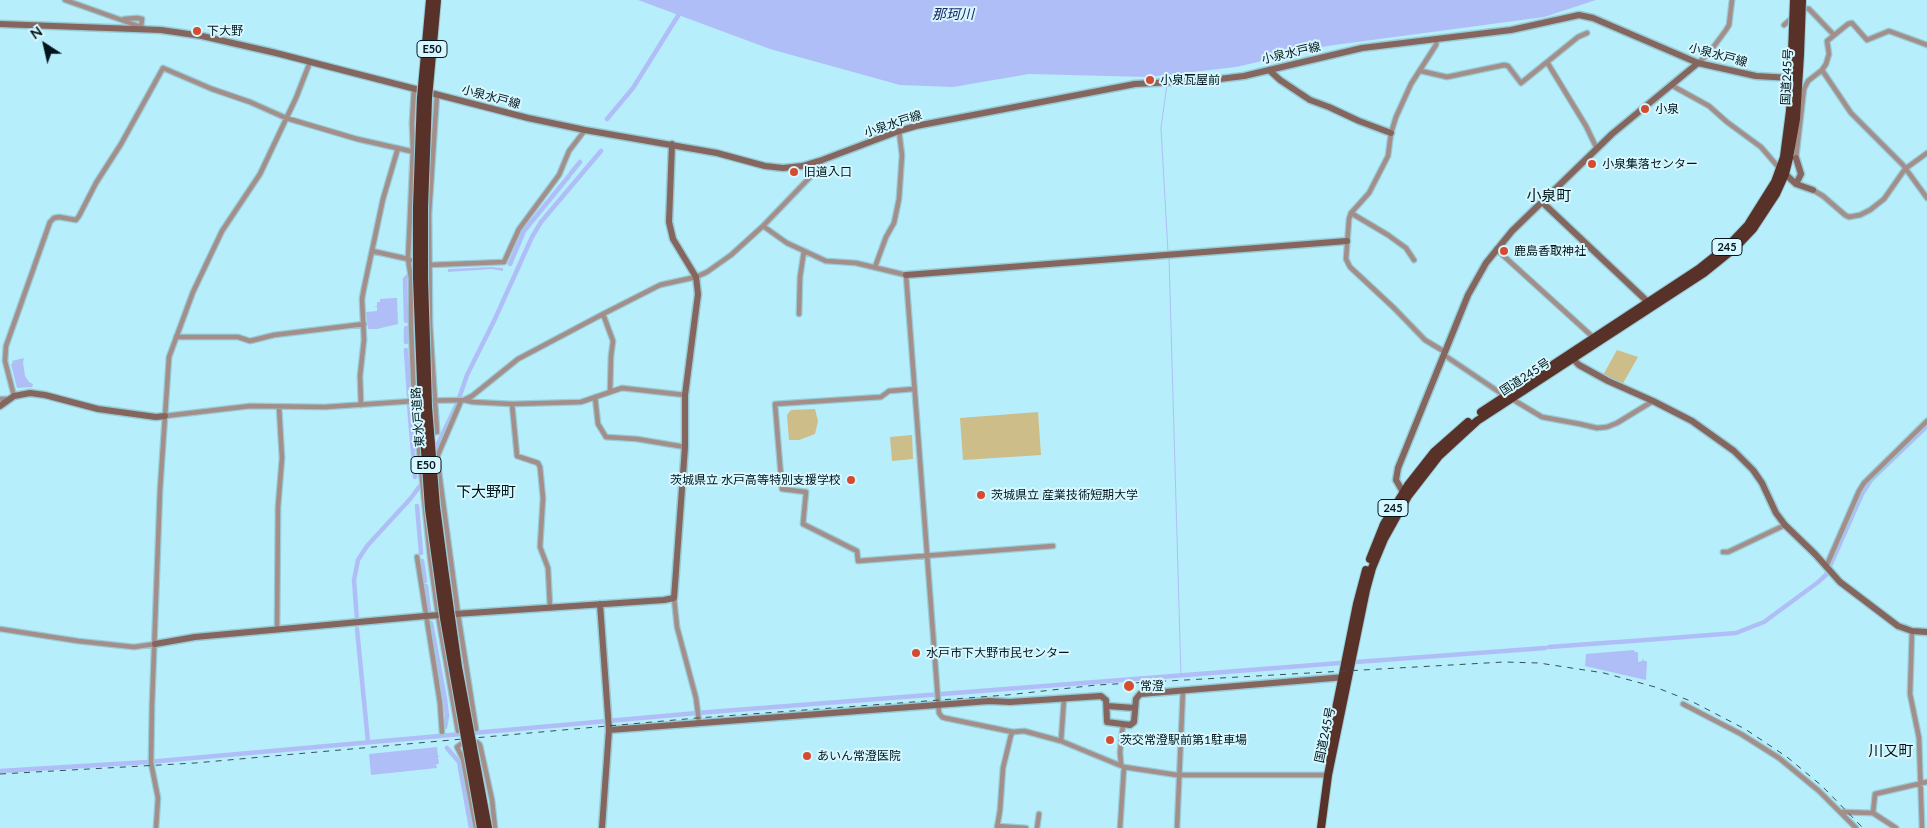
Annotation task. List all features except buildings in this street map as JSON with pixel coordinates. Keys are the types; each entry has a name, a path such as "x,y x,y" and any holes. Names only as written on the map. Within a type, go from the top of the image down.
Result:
{"highway":[{"name":"東水戸道路","path":"430,0 421,98 417,207 418,316 422,408 430,509 444,618 481,828"},
{"name":"東水戸道路","path":"437,0 428,98 424,207 428,407 436,507 458,667 488,828"},
{"name":"国道245号","path":"1570,357 1594,338 1718,263 1744,239 1770,205 1792,147 1796,119 1794,0"},
{"name":"国道245号","path":"1782,172 1789,129 1791,78 1796,54 1802,0"},
{"name":"国道245号","path":"1316,828 1346,677 1366,590 1372,568 1405,494 1459,436 1509,397 1651,304"},
{"name":"国道245号","path":"1321,828 1326,775"}],"street":[{"path":"65,0 144,28"},
{"path":"1405,494 1396,480 1398,468 1468,295 1496,249 1626,121 1709,54 1729,25 1732,0"},
{"path":"1784,25 1800,9 1806,8 1834,35"},
{"name":"小泉水戸線","path":"0,24 144,28 202,36 528,118 717,153 774,168 802,166 899,131 1135,84 1225,79 1362,48 1511,30 1582,15 1698,63 1756,76 1791,78"},
{"path":"1796,184 1801,174 1796,158 1804,89 1808,82 1822,70 1828,60 1829,48 1827,41 1852,23 1867,40 1889,31 1927,44"},
{"path":"1420,71 1447,77 1504,65 1508,66 1521,83 1578,37 1587,33"},
{"path":"1437,39 1436,45 1411,84 1391,132 1388,156 1368,193 1351,213 1346,259 1350,267 1400,313 1425,340 1542,418 1597,428 1607,427 1653,400"},
{"path":"156,828 158,798 151,762 154,644 160,490 168,368 171,349 193,292 222,231 260,174 310,62"},
{"path":"1547,62 1586,126 1597,149"},
{"path":"11,397 5,361 6,346 50,222 59,217 76,220 79,216 96,183 121,144 163,68 286,118 357,140 413,151 432,158"},
{"path":"1269,70 1280,80 1310,100 1329,106 1359,122 1391,132"},
{"path":"1822,70 1851,113 1905,169 1927,198"},
{"path":"1670,85 1709,106 1727,122 1762,147 1782,172 1796,184 1823,196 1849,217 1860,215 1870,210 1884,199 1905,169 1927,153"},
{"path":"414,89 408,259 411,278 414,401 438,615 458,731"},
{"path":"417,433 436,432 430,325 429,214 436,94"},
{"path":"372,250 430,265 504,262 519,229 559,175 569,151 586,130"},
{"path":"875,267 886,237 894,223 899,199 902,155 899,131"},
{"path":"672,144 669,222 674,239 696,277 698,294 685,395 685,447 674,598 681,647 699,716"},
{"path":"361,405 360,376 364,340 362,300 383,199 398,148"},
{"path":"476,729 437,457 460,401 472,396 518,359 603,314 660,285 696,277 707,272 731,256 763,226 816,170 822,160"},
{"path":"1542,202 1651,304"},
{"path":"1351,213 1406,248 1414,260"},
{"path":"763,226 787,243 826,261 840,261 875,267 906,275 1347,242"},
{"path":"1496,249 1594,338"},
{"path":"799,314 800,277 804,251"},
{"path":"906,275 938,704 939,713 942,717 1012,732 1031,732 1061,741 1122,766 1177,775 1326,775"},
{"path":"603,314 613,341 610,356 610,392"},
{"path":"176,337 238,337 250,341 274,335 364,324"},
{"path":"1570,357 1608,381 1653,400 1692,421 1745,460 1762,483 1776,512 1785,525 1843,585 1892,622 1912,630 1927,632"},
{"path":"0,399 30,393 98,409 156,417 234,407 361,405 434,400 512,404 581,402 610,392 630,388 685,395"},
{"path":"914,390 889,391 881,397 775,404 782,489 806,492 803,524 856,550 858,561 1053,546"},
{"path":"0,406 11,397"},
{"path":"595,397 598,424 606,437 637,439 685,447"},
{"path":"512,404 517,456 538,463 540,467 543,498 540,546 548,568 550,608"},
{"path":"277,630 278,507 282,458 279,407"},
{"path":"1828,569 1864,482 1927,421"},
{"path":"423,494 441,491"},
{"path":"1723,552 1728,552 1785,525"},
{"path":"417,557 440,703 442,732"},
{"path":"0,629 78,641 134,647 195,637 425,616 674,598"},
{"path":"600,604 609,724 602,828"},
{"path":"1912,630 1910,694 1919,738 1922,828"},
{"path":"609,724 699,716 989,701 1010,702 1100,696 1106,700 1108,706 1107,722 1130,725 1134,722 1136,699 1140,694 1346,677"},
{"path":"1177,828 1177,775 1182,690"},
{"path":"1061,741 1064,699"},
{"path":"1683,704 1758,744 1806,780 1842,812 1856,828"},
{"path":"1108,706 1135,708"},
{"path":"1120,828 1122,724"},
{"path":"1012,732 1003,768 997,827 1026,828"},
{"path":"476,828 463,759 457,747 461,744 477,742 480,745 492,800 495,828"},
{"path":"1873,813 1875,794 1927,782"},
{"path":"1842,812 1873,813 1896,828"},
{"path":"1037,828 1039,814"}],"shaded area":[{"path":"1617,350 1638,357 1622,385 1603,375"},
{"path":"815,409 818,421 815,434 799,440 789,440 787,415 791,410"},
{"path":"1038,412 1041,455 963,460 960,418"},
{"path":"912,435 913,459 892,461 890,437"}],"water":[{"name":"那珂川","path":"638,0 1596,0 1544,17 1327,46 1236,67 1148,77 1029,74 953,87 900,85 770,49"},
{"path":"503,268 503,271 492,269 448,272 448,269"},
{"path":"397,298 398,324 368,329 366,312 377,311 377,307 374,306 377,306 377,302 380,302 380,299"},
{"path":"24,358 25,376 33,384 32,387 17,388 11,364 13,363 12,361"},
{"path":"1634,650 1638,652 1638,662 1642,661 1643,658 1644,661 1647,661 1646,680 1585,666 1586,654"},
{"path":"437,747 438,756 441,756 438,757 439,764 436,764 437,768 371,775 369,754"}],"waterway":[{"path":"607,119 633,88 681,11"},
{"path":"1167,84 1161,128 1168,252"},
{"path":"433,454 457,404 467,375 532,237 541,222 601,151"},
{"path":"571,173 580,162"},
{"path":"510,264 524,231 569,176"},
{"path":"1169,257 1181,676"},
{"path":"406,321 405,279 408,276"},
{"path":"406,328 406,342"},
{"path":"406,350 409,396"},
{"path":"409,404 415,477"},
{"path":"1619,642 1736,633 1764,622 1826,575 1862,494 1871,480 1927,426"},
{"path":"357,620 354,580 358,560 367,546 419,487"},
{"path":"417,506 421,553"},
{"path":"422,561 425,581"},
{"path":"426,586 429,611"},
{"path":"431,623 445,699 447,716 445,727"},
{"path":"357,629 368,742"},
{"path":"1549,647 1617,642"},
{"path":"1356,662 1545,648"},
{"path":"0,771 148,762 697,713 1340,663"},
{"path":"447,748 459,762 471,828"}],"railway":[{"path":"0,774 195,763 697,718 1007,695 1097,685 1504,662 1539,663 1604,673 1655,687 1693,702 1745,729 1787,757 1822,786 1863,828"}],"place":[{"name":"下大野","path":"197,31"},
{"name":"小泉瓦屋前","path":"1150,80"},
{"name":"小泉","path":"1645,109"},
{"name":"小泉集落センター","path":"1592,164"},
{"name":"旧道入口","path":"794,172"},
{"name":"鹿島香取神社","path":"1504,251"},
{"name":"茨城県立 水戸高等特別支援学校","path":"851,480"},
{"name":"茨城県立 産業技術短期大学","path":"981,495"},
{"name":"水戸市下大野市民センター","path":"916,653"},
{"name":"常澄","path":"1129,686"},
{"name":"茨交常澄駅前第1駐車場","path":"1110,740"},
{"name":"あいん常澄医院","path":"807,756"}],"district":[{"name":"小泉町","path":"1549,196"},
{"name":"下大野町","path":"486,492"},
{"name":"川又町","path":"1891,751"}]}
